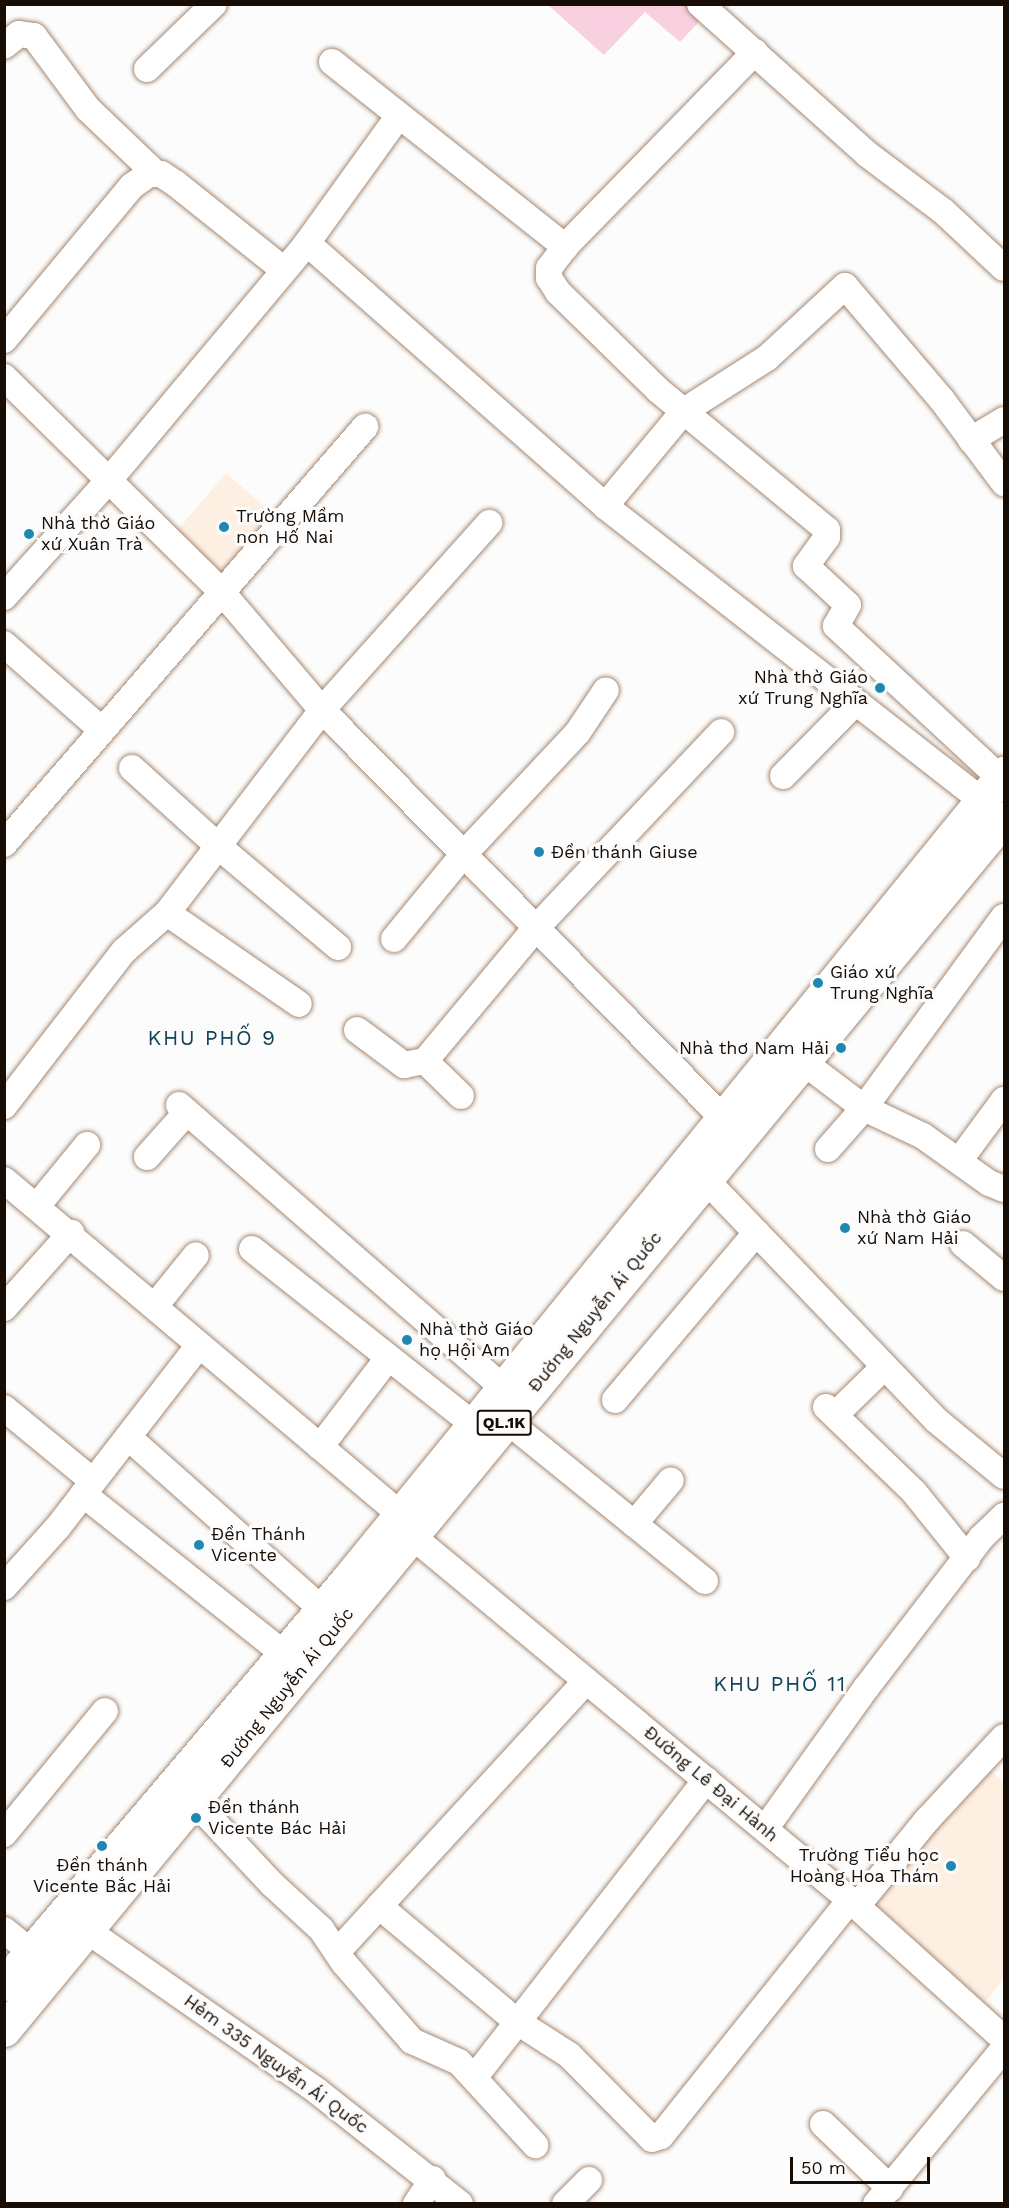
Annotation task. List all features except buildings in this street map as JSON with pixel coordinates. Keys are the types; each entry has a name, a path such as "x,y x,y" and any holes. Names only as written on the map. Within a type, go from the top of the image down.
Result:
{"main road":[{"name":"Đường Nguyễn Ái Quốc","path":"4,2030 42,1962 284,1653 322,1609 506,1420 802,1061 999,797"},
{"name":"Đường Nguyễn Ái Quốc","path":"4,1984 42,1962 87,1931 194,1801 406,1525 473,1424 502,1387 722,1117 999,797"}],"street":[{"path":"147,69 214,4"},
{"path":"700,4 867,154 943,211 1005,268"},
{"path":"4,46 19,34 34,36 88,109 155,173 175,183 284,270"},
{"path":"755,52 565,247 549,268 549,278 558,292 684,411 827,530 827,537 806,566 848,605 836,626 920,706 999,797"},
{"path":"332,62 398,117 565,247"},
{"path":"4,597 110,479 307,243 398,117"},
{"path":"4,340 132,186 149,174 155,173"},
{"path":"307,243 604,506 855,703 999,797"},
{"path":"604,506 684,411 767,358 842,282 1005,483"},
{"path":"4,377 110,479 221,591 322,710 722,1117"},
{"path":"971,440 1005,420"},
{"path":"4,844 365,427"},
{"path":"4,1106 124,951 167,913 322,710 489,523"},
{"path":"4,644 102,730"},
{"path":"394,939 463,855 578,732 606,690"},
{"path":"783,776 855,703"},
{"path":"357,1030 404,1065 425,1061 536,929 721,732"},
{"path":"132,768 218,846 338,947"},
{"path":"167,913 299,1004"},
{"path":"828,1149 864,1108 1005,917"},
{"path":"425,1061 461,1096"},
{"path":"802,1061 864,1108 923,1137 989,1183 1005,1189"},
{"path":"959,1161 1005,1100"},
{"path":"147,1157 183,1109 502,1387"},
{"path":"36,1206 87,1145"},
{"path":"704,1178 936,1420 1005,1476"},
{"name":"Đường Lê Đại Hành","path":"4,1179 71,1233 320,1447 586,1681 853,1903 1005,2039"},
{"path":"4,1308 71,1233"},
{"path":"615,1400 756,1233"},
{"path":"963,1244 1005,1278"},
{"path":"252,1249 473,1424"},
{"path":"155,1306 196,1255"},
{"path":"4,1587 88,1488 199,1345"},
{"path":"320,1447 388,1358"},
{"path":"884,1367 831,1411 914,1492 967,1558"},
{"path":"4,1408 88,1488 284,1653"},
{"path":"506,1420 705,1581"},
{"path":"128,1437 322,1609"},
{"path":"634,1524 671,1480"},
{"path":"765,1829 866,1688 967,1558 1005,1516"},
{"path":"337,1952 586,1681"},
{"path":"4,1834 105,1711"},
{"path":"379,1906 516,2021 569,2055 624,2108 645,2137 661,2136 853,1903 1005,1737"},
{"path":"474,2078 516,2021 706,1780"},
{"path":"194,1801 272,1884 321,1929 337,1952 412,2041 459,2062 535,2145"},
{"path":"4,1930 42,1962"},
{"name":"Hẻm 335 Nguyễn Ái Quốc","path":"87,1931 317,2091 433,2179 460,2204"},
{"path":"823,2124 883,2196 1005,2048"},
{"path":"416,2204 433,2179"},
{"path":"565,2204 589,2180"}],"shaded area":[{"path":"548,5 692,5 705,15 680,42 645,12 604,55"},
{"name":"Trường Mầm non Hố Nai","path":"226,473 277,517 222,581 174,534"},
{"name":"Trường Tiểu học Hoàng Hoa Thám","path":"986,1767 1004,1783 1004,1979 980,2008 866,1906"}],"place":[{"name":"Trường Mầm non Hố Nai","path":"224,527"},
{"name":"Nhà thờ Giáo xứ Xuân Trà","path":"29,534"},
{"name":"Nhà thờ Giáo xứ Trung Nghĩa","path":"880,688"},
{"name":"Đền thánh Giuse","path":"539,852"},
{"name":"Giáo xứ Trung Nghĩa","path":"818,983"},
{"name":"Nhà thơ Nam Hải","path":"841,1048"},
{"name":"Nhà thờ Giáo xứ Nam Hải","path":"845,1228"},
{"name":"Nhà thờ Giáo họ Hội Am","path":"407,1340"},
{"name":"Đền Thánh Vicente","path":"199,1545"},
{"name":"Đền thánh Vicente Bác Hải","path":"196,1818"},
{"name":"Đền thánh Vicente Bắc Hải","path":"102,1846"},
{"name":"Trường Tiểu học Hoàng Hoa Thám","path":"951,1866"}],"district":[{"name":"KHU PHỐ 9","path":"212,1038"},
{"name":"KHU PHỐ 11","path":"780,1684"}]}
